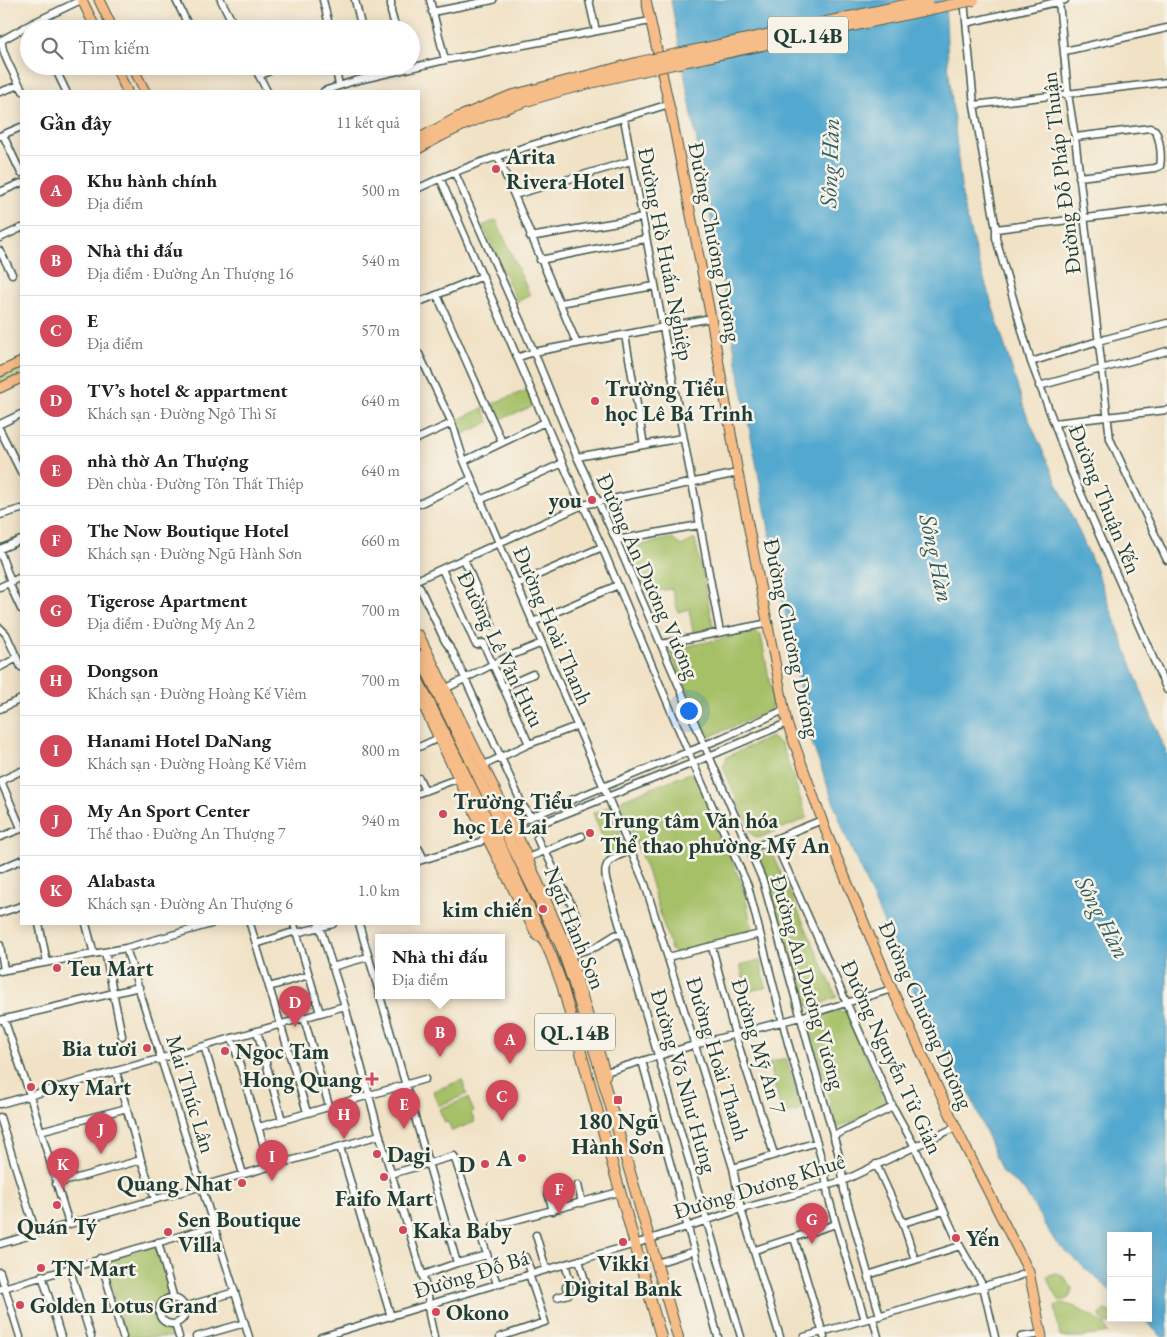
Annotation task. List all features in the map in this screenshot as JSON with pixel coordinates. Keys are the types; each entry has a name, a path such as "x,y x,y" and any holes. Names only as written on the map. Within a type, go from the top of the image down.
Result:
{"highway":[{"name":"QL.14B","path":"420,138 459,117 510,96 928,0"},
{"name":"QL.14B","path":"420,148 481,117 641,66 974,0"},
{"name":"QL.14B","path":"420,657 510,831"},
{"name":"QL.14B","path":"420,684 489,839"},
{"name":"Ngũ Hành Sơn","path":"510,831 574,981 603,1072 678,1337"},
{"name":"Ngũ Hành Sơn","path":"489,839 551,955 562,985 585,1077 617,1193 631,1232 659,1337"}],"main road":[{"path":"82,0 92,20"},
{"path":"99,0 109,20"},
{"name":"Đường Chương Dương","path":"646,0 669,104 711,318 738,473 784,710 826,834 892,989 956,1127 1029,1272 1042,1336"},
{"path":"119,75 126,90"},
{"path":"137,75 144,90"},
{"path":"0,372 20,362"},
{"path":"0,388 20,378"},
{"name":"Ngũ Hành Sơn","path":"420,636 482,766 510,831 527,858 570,955 603,1072"},
{"name":"Ngũ Hành Sơn","path":"420,699 489,839"},
{"name":"Ngũ Hành Sơn","path":"617,1193 633,1244"},
{"name":"Ngũ Hành Sơn","path":"651,1238 682,1337"}],"street":[{"path":"45,20 82,0"},
{"path":"176,0 186,20"},
{"path":"221,0 231,20"},
{"path":"323,0 328,20"},
{"path":"355,0 360,20"},
{"path":"390,0 393,20"},
{"path":"430,0 445,60"},
{"path":"432,12 492,0"},
{"path":"589,0 596,31"},
{"path":"964,0 974,105 996,238 1031,362 1054,423"},
{"path":"966,22 1062,1"},
{"name":"Đường Đỗ Pháp Thuận","path":"1062,1 1068,94 1075,138 1102,368"},
{"path":"420,66 650,21"},
{"path":"1065,51 1167,28"},
{"path":"0,92 21,88 1,43 4,39 20,32"},
{"path":"58,75 66,90"},
{"path":"337,75 339,85"},
{"path":"326,90 339,85 381,75"},
{"path":"259,76 266,90"},
{"path":"974,105 1167,82"},
{"path":"420,188 440,178 498,157 669,104"},
{"name":"Đường Hồ Huấn Nghiệp","path":"624,119 682,438 720,632"},
{"path":"20,127 1,135 20,171"},
{"path":"1075,138 1150,128 1155,130 1157,134 1161,162 1160,166 1155,168 1079,177"},
{"path":"498,157 530,237 577,344"},
{"path":"514,195 631,161"},
{"name":"Đường An Dương Vương","path":"455,173 534,352 576,457 616,540 763,881 841,1162 843,1181 868,1275 878,1337"},
{"name":"Đường An Dương Vương","path":"440,178 576,494 583,504 602,547 688,752 748,886 783,1022 824,1168 836,1224 865,1320"},
{"path":"0,192 20,183"},
{"path":"996,229 1167,208"},
{"path":"530,237 641,218"},
{"path":"0,238 20,228"},
{"path":"540,260 645,239"},
{"path":"0,251 12,274"},
{"path":"420,302 483,276"},
{"path":"560,304 654,286"},
{"path":"437,296 502,442"},
{"path":"518,357 534,352 711,318"},
{"path":"1031,362 1098,341 1167,323"},
{"path":"625,335 644,444"},
{"path":"1039,386 1167,351"},
{"name":"Đường Hoài Thanh","path":"420,356 452,423 471,479 645,884 733,1168 741,1209 780,1337"},
{"path":"1102,368 1110,440 1167,560"},
{"name":"Đường Thuận Yến","path":"1167,410 1054,423 1072,473 1167,690"},
{"path":"0,424 20,414"},
{"path":"464,461 545,422"},
{"path":"420,438 452,423"},
{"path":"0,430 20,470"},
{"path":"576,457 682,438"},
{"path":"480,500 563,463"},
{"name":"Đường Lê Văn Hưu","path":"420,579 583,504 738,473"},
{"path":"420,504 471,479"},
{"path":"0,515 20,509"},
{"path":"616,540 699,525"},
{"path":"20,541 0,551 20,607"},
{"path":"517,584 602,547"},
{"name":"Đường Lê Văn Hưu","path":"464,559 492,625"},
{"name":"Đường Lê Văn Hưu","path":"442,569 475,643 477,645 483,643 528,744"},
{"path":"0,587 20,577"},
{"path":"533,622 618,585"},
{"path":"420,588 445,641 453,652 464,680 523,806 531,817"},
{"path":"661,644 768,623"},
{"path":"0,628 6,634 20,665"},
{"path":"445,689 506,658 542,643"},
{"path":"0,667 17,658"},
{"path":"503,687 533,674"},
{"path":"0,709 20,699"},
{"path":"510,831 531,817 784,710"},
{"path":"422,860 489,839 608,796 788,723"},
{"path":"482,766 528,744 577,726"},
{"path":"420,747 439,738"},
{"path":"20,771 0,781 20,827"},
{"path":"422,792 458,778"},
{"path":"750,849 822,820"},
{"path":"0,837 20,829"},
{"path":"527,858 582,836"},
{"path":"537,838 576,916"},
{"name":"Đường Nguyễn Tử Giản","path":"774,840 893,1107 916,1147 960,1246 983,1286 995,1337"},
{"name":"Đường Võ Như Hưng","path":"632,850 612,859 605,867 606,879 741,1337"},
{"path":"0,869 20,860"},
{"path":"0,913 20,906"},
{"path":"38,925 47,962"},
{"path":"86,925 94,954"},
{"path":"0,945 2,971 126,948 207,925"},
{"path":"250,925 306,1112"},
{"path":"294,925 320,1013"},
{"path":"256,944 320,925 345,1006 391,1174 428,1293 429,1314 434,1337"},
{"path":"359,925 375,980"},
{"path":"570,955 596,947 615,935 622,934"},
{"path":"668,957 760,934"},
{"name":"Đường Mỹ An 7","path":"712,947 735,1034 774,1154"},
{"name":"Mai Thúc Lân","path":"126,948 249,1337"},
{"path":"105,952 122,1036"},
{"path":"332,967 368,956"},
{"path":"269,987 309,974"},
{"path":"69,1224 30,1096 2,1019 139,987"},
{"path":"603,1072 694,1045 783,1022 892,989"},
{"path":"380,999 457,1263"},
{"path":"0,1104 345,1006"},
{"path":"304,1018 329,1106"},
{"path":"257,1031 282,1120"},
{"path":"232,1038 270,1166"},
{"path":"204,1046 243,1174"},
{"path":"642,1061 718,1337"},
{"path":"116,1071 141,1160 155,1199"},
{"path":"259,1127 424,1079"},
{"path":"833,1136 893,1107"},
{"path":"40,1131 127,1108"},
{"path":"0,1117 36,1233"},
{"name":"Đường Dương Khuê","path":"633,1244 741,1209 843,1181 956,1127"},
{"path":"0,1244 380,1135"},
{"path":"733,1168 817,1142"},
{"path":"340,1147 391,1317"},
{"path":"391,1174 454,1156 496,1284"},
{"path":"56,1184 141,1160"},
{"path":"876,1164 903,1223 916,1260"},
{"path":"578,1185 582,1203"},
{"path":"548,1193 553,1211"},
{"path":"494,1226 617,1193"},
{"path":"903,1223 944,1211"},
{"path":"755,1250 836,1224"},
{"path":"2,1288 214,1226"},
{"path":"536,1235 546,1270"},
{"path":"794,1238 823,1334"},
{"path":"158,1242 174,1299"},
{"name":"Đường Đỗ Bá","path":"322,1337 633,1244"},
{"path":"868,1275 960,1246"},
{"path":"660,1262 695,1251"},
{"path":"423,1275 487,1255"},
{"path":"500,1337 545,1322 525,1257"},
{"path":"100,1258 123,1337"},
{"path":"580,1260 586,1284"},
{"path":"558,1298 569,1294 566,1287 569,1286 568,1282 570,1281 565,1264"},
{"path":"69,1267 92,1337"},
{"path":"0,1272 2,1288 20,1337"},
{"path":"804,1337 823,1334 1029,1272"},
{"path":"42,1275 61,1337"},
{"path":"184,1307 235,1292"},
{"path":"174,1299 184,1307 182,1319 175,1324 163,1321 159,1314 162,1302 166,1300 174,1299"},
{"path":"196,1337 244,1323"},
{"path":"175,1324 179,1337"},
{"path":"1021,1337 1042,1336"}],"green space":[{"path":"496,220 530,295 517,302 483,226"},
{"path":"20,367 20,375 0,385 0,377"},
{"path":"527,390 534,406 498,420 491,404"},
{"path":"483,408 489,422 461,435 455,421"},
{"path":"671,538 681,546 695,539 714,630 693,632 689,609 678,612 672,589 646,592 626,549"},
{"path":"656,592 661,609 655,611 649,594"},
{"path":"754,632 761,635 773,700 770,711 711,736 706,732 669,650"},
{"path":"771,737 782,745 807,818 759,838 752,835 723,767 726,757"},
{"path":"690,773 696,778 743,887 752,928 748,933 676,953 671,950 648,873 620,804 623,799"},
{"path":"609,806 621,835 604,842 593,813"},
{"path":"622,838 625,847 609,852 606,844"},
{"path":"771,851 837,997 811,1008 803,1002 760,855"},
{"path":"760,960 766,987 746,992 740,965"},
{"path":"839,1011 847,1012 886,1103 865,1116 837,1128 809,1025 812,1018"},
{"path":"786,1058 802,1110 783,1115 768,1063"},
{"path":"462,1080 467,1094 438,1106 433,1091"},
{"path":"468,1098 474,1112 471,1113 475,1122 452,1131 448,1122 445,1123 439,1109"},
{"path":"116,1116 119,1129 94,1137 90,1123"},
{"path":"152,1247 156,1248 171,1293 160,1302 157,1308 157,1316 161,1322 173,1329 176,1337 125,1337 105,1264 108,1260"},
{"path":"1056,1273 1064,1277 1072,1288 1070,1296 1066,1300 1060,1301 1053,1292 1047,1277"},
{"path":"1063,1303 1075,1307 1105,1324 1108,1333 1080,1337 1060,1337 1055,1306"},
{"path":"1104,1310 1107,1311 1107,1322 1116,1322 1109,1324 1101,1319 1100,1314"}],"water":[{"name":"Sông Hàn","path":"671,0 945,0 948,63 963,204 976,253 1025,411 1097,572 1143,696 1167,754 1167,1337 1162,1337 1146,1322 1152,1322 1152,1232 1107,1232 1107,1288 1056,1243 1024,1190 1002,1172 971,1097 922,1011 845,834 811,740 741,385"}],"place":[{"name":"Arita Rivera Hotel","path":"496,169"},
{"name":"Trường Tiểu học Lê Bá Trinh","path":"595,401"},
{"name":"you","path":"592,500"},
{"name":"Trường Tiểu học Lê Lai","path":"443,814"},
{"name":"Trung tâm Văn hóa Thể thao phường Mỹ An","path":"590,833"},
{"name":"kim chiến","path":"543,909"},
{"name":"Teu Mart","path":"57,968"},
{"name":"TV’s hotel & appartment","path":"295,1027"},
{"name":"Bia tươi","path":"147,1048"},
{"name":"Ngoc Tam","path":"225,1051"},
{"name":"Nhà thi đấu","path":"440,1057"},
{"name":"Khu hành chính","path":"510,1064"},
{"name":"Hong Quang","path":"372,1079"},
{"name":"Oxy Mart","path":"31,1087"},
{"name":"180 Ngũ Hành Sơn","path":"618,1100"},
{"name":"E","path":"502,1121"},
{"name":"nhà thờ An Thượng","path":"404,1129"},
{"name":"Dongson","path":"344,1139"},
{"name":"My An Sport Center","path":"101,1154"},
{"name":"Dagi","path":"377,1154"},
{"name":"A","path":"522,1158"},
{"name":"D","path":"485,1164"},
{"name":"Faifo Mart","path":"384,1177"},
{"name":"Hanami Hotel DaNang","path":"272,1181"},
{"name":"Quang Nhat","path":"242,1183"},
{"name":"Alabasta","path":"63,1189"},
{"name":"Quán Tý","path":"57,1205"},
{"name":"The Now Boutique Hotel","path":"559,1214"},
{"name":"Kaka Baby","path":"403,1230"},
{"name":"Sen Boutique Villa","path":"168,1232"},
{"name":"Yến","path":"956,1238"},
{"name":"Vikki Digital Bank","path":"623,1242"},
{"name":"Tigerose Apartment","path":"812,1244"},
{"name":"TN Mart","path":"41,1268"},
{"name":"Golden Lotus Grand","path":"20,1305"},
{"name":"Okono","path":"436,1312"}]}
